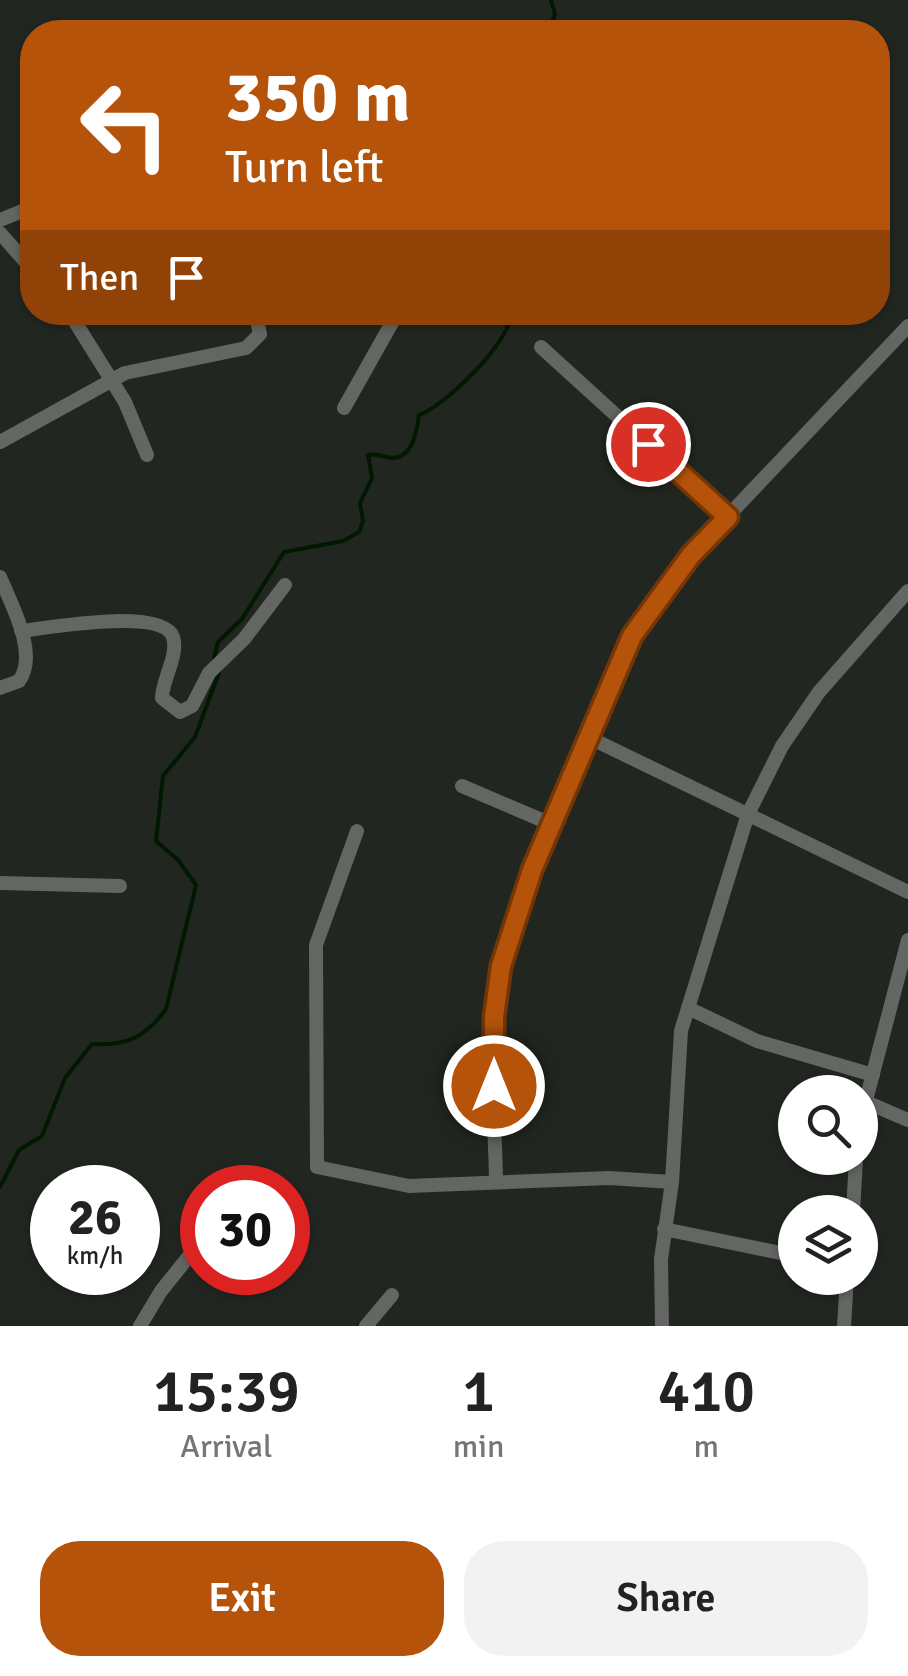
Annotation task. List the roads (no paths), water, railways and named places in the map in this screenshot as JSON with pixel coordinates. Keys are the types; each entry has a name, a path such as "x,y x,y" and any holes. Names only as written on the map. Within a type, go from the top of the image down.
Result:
{"street":[{"path":"0,233 20,256"},
{"path":"77,325 112,378 147,455"},
{"path":"0,442 112,378 246,348 260,334 258,325"},
{"path":"344,408 391,325"},
{"path":"496,1181 494,1017 501,966 551,824 632,636 691,555 908,326"},
{"path":"541,346 728,517"},
{"path":"0,576 21,631 24,674 19,681 0,688"},
{"path":"21,631 114,622 160,624 168,629 174,646 162,698 180,712 192,706 209,672 244,639 285,585"},
{"path":"662,1326 664,1229 672,1182 677,1056 748,814 782,746 819,692 908,591"},
{"path":"590,738 908,892"},
{"path":"462,786 551,824"},
{"path":"356,830 316,945 317,1166 409,1186 496,1181 672,1182"},
{"path":"0,883 120,886"},
{"path":"688,1008 758,1041 873,1075 908,940"},
{"path":"878,1107 908,1120"},
{"path":"664,1229 778,1252"},
{"path":"140,1326 180,1267"},
{"path":"366,1326 392,1295"},
{"path":"844,1326 846,1295"}],"waterway":[{"path":"551,0 553,20"},
{"path":"214,659 218,642 242,619 284,552 343,541 359,532 363,521 360,503 372,478 368,455 394,458 406,452 419,415 474,372 508,325"},
{"path":"0,1187 19,1150 42,1136 65,1078 92,1044 134,1038 166,1009 196,885 178,860 156,841 163,776 195,737 220,670"}]}
